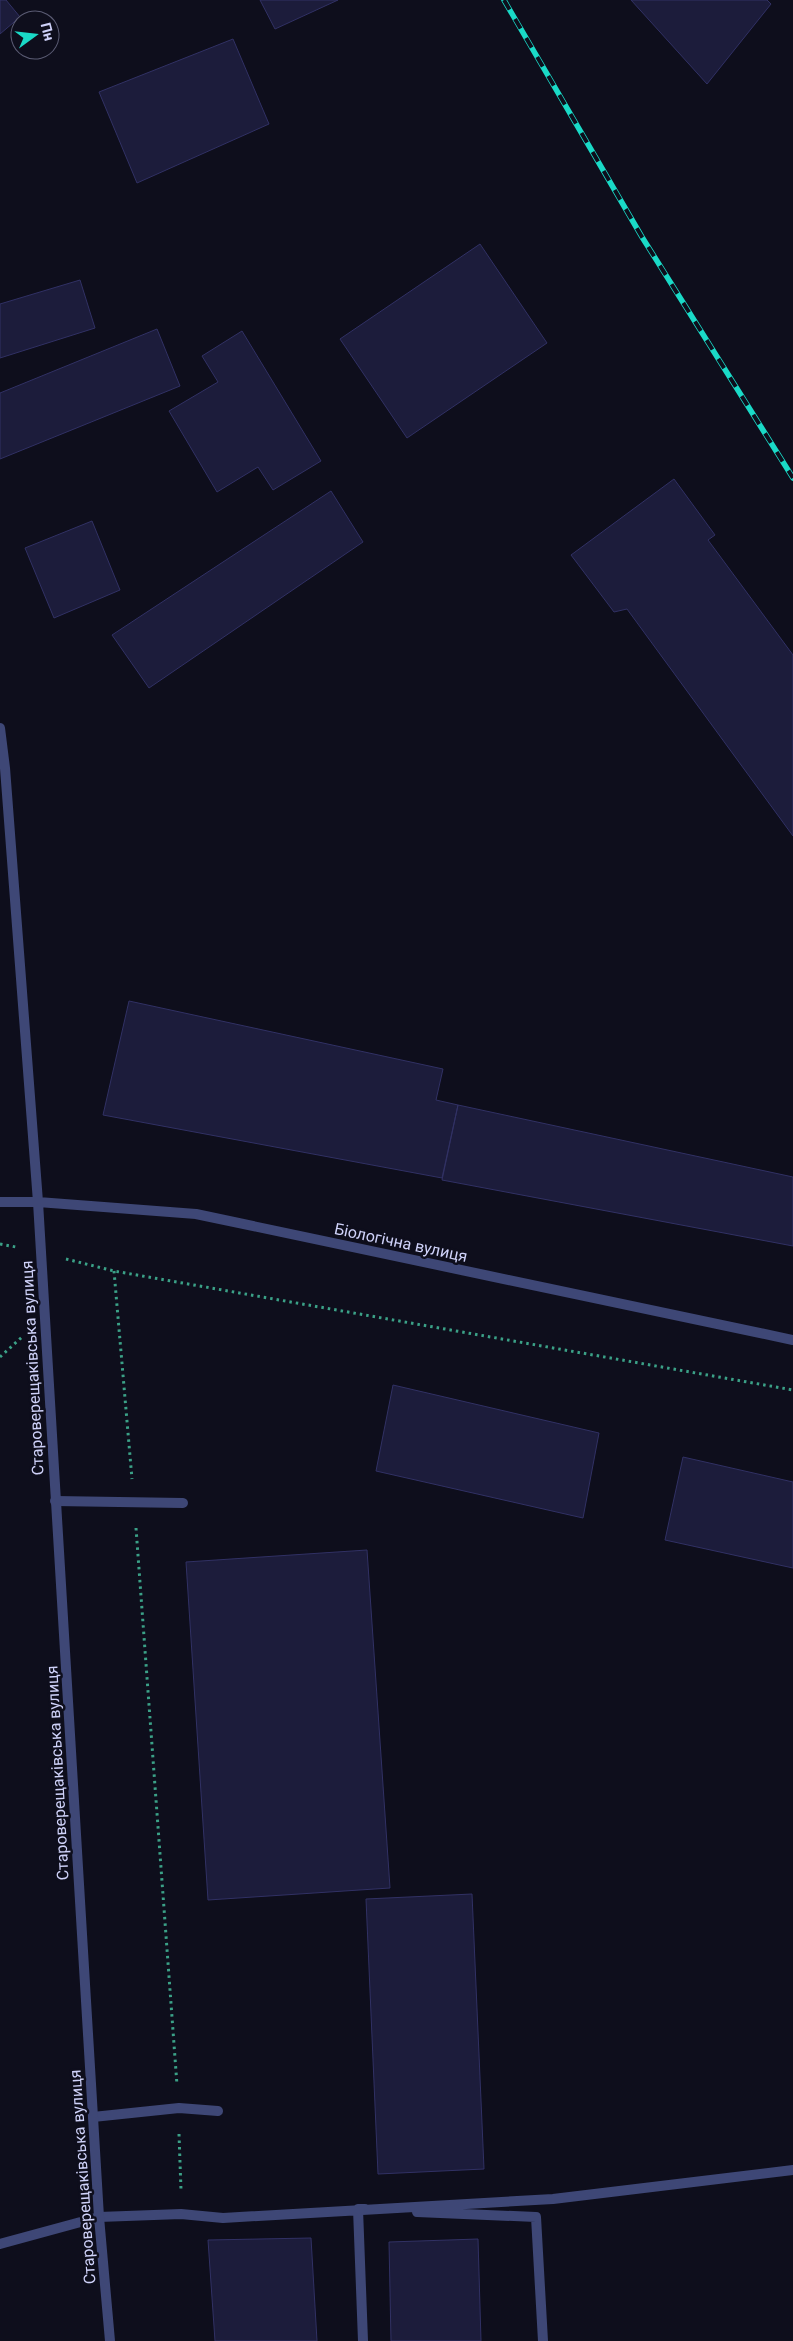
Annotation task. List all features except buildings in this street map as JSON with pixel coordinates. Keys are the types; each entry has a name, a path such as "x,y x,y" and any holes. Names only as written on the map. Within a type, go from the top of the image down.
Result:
{"street":[{"name":"Староверещаківська вулиця","path":"0,728 5,768 38,1202 99,2217 110,2341"},
{"name":"Біологічна вулиця","path":"0,1202 38,1202 196,1214 793,1340"},
{"path":"55,1501 182,1504"},
{"path":"93,2117 179,2108 218,2111"},
{"path":"0,2244 99,2217 181,2214 223,2218 553,2199 793,2170"},
{"path":"358,2209 363,2341"},
{"path":"358,2209 536,2217 543,2341"}],"path":[{"path":"0,1244 114,1270 793,1390"},
{"path":"114,1270 134,1502 179,2108 181,2214"}],"railway":[{"path":"504,0 642,237 793,478"}]}
